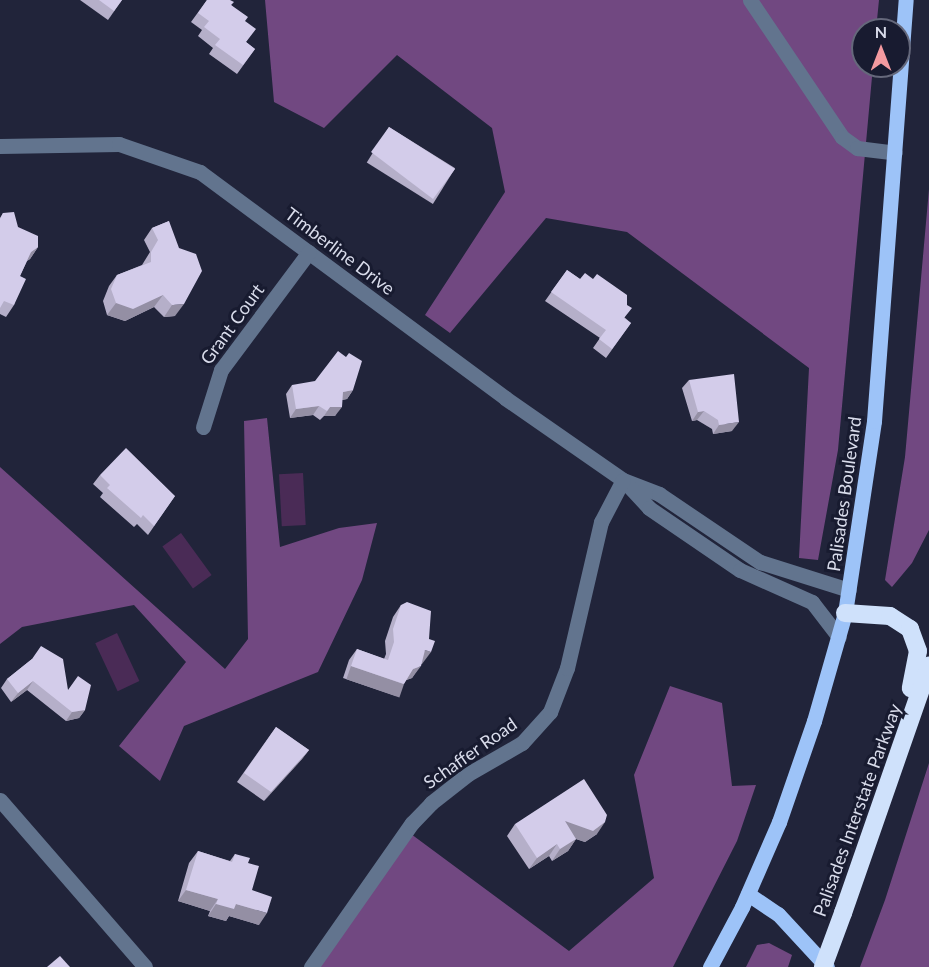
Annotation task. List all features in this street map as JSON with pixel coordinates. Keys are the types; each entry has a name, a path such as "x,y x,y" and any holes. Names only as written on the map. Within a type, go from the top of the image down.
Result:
{"highway":[{"path":"845,614 896,618 910,629 917,645 916,667 880,810"},
{"name":"Palisades Interstate Parkway","path":"825,967 929,666"}],"main road":[{"name":"Palisades Boulevard","path":"710,967 748,894 798,772 845,614 874,422 906,0"},
{"path":"748,894 778,914 825,967"}],"street":[{"path":"750,0 842,137 857,148 895,153"},
{"name":"Timberline Drive","path":"0,147 93,142 142,150 200,172 505,398 623,480 664,519 740,570 812,602 839,637"},
{"name":"Grant Court","path":"203,427 221,370 309,252"},
{"name":"Timberline Drive","path":"623,480 674,504 760,562 849,590"},
{"name":"Schaffer Road","path":"311,967 412,823 431,803 468,774 522,743 550,712 567,668 601,522 623,480"},
{"path":"664,519 674,504"},
{"path":"0,800 145,967"}],"shaded area":[{"path":"265,0 879,0 877,18 851,18 851,78 872,78 838,450 818,560 799,558 809,368 627,232 546,218 450,333 425,315 505,192 492,128 397,55 324,128 274,102"},
{"path":"929,189 929,530 912,563 892,587 885,580 905,457"},
{"path":"267,418 280,547 339,528 377,523 362,580 318,672 184,726 160,781 119,746 186,662 134,605 22,627 0,644 0,467 225,669 248,639 244,421"},
{"path":"303,473 306,525 282,526 279,474"},
{"path":"181,533 212,575 193,589 162,547"},
{"path":"117,633 139,681 118,691 95,643"},
{"path":"670,686 722,703 732,786 756,785 737,841 673,967 319,967 411,834 569,951 654,878 634,775"},
{"path":"929,763 929,967 860,967 885,900"},
{"path":"769,943 792,955 788,967 746,967 757,945"}],"building":[{"path":"99,0 122,0 114,11"},
{"path":"207,0 234,2 231,5 248,17 245,21 256,29 246,42 255,49 243,65 215,45 220,39 204,27 209,21 198,13"},
{"path":"389,127 455,169 433,199 371,152"},
{"path":"14,212 18,227 38,236 38,247 31,252 20,276 26,279 14,305 4,301 0,308 0,219 3,213"},
{"path":"169,221 179,248 196,254 202,271 184,304 172,305 163,295 133,309 116,303 111,289 117,275 151,262 151,252 158,240 152,228"},
{"path":"567,270 580,279 585,273 593,279 597,274 627,295 627,305 632,308 624,318 631,323 612,349 599,339 606,330 551,292"},
{"path":"338,351 346,357 349,353 362,361 353,390 343,392 342,407 330,407 327,411 319,406 296,409 292,385 315,381"},
{"path":"734,374 739,422 719,425 718,420 704,411 698,412 689,380"},
{"path":"126,448 175,496 154,526 143,515 141,518 107,488 110,485 100,475"},
{"path":"407,602 431,611 429,639 435,641 431,652 425,650 421,666 413,669 404,684 351,666 357,649 388,660 394,642 393,629 401,605"},
{"path":"41,646 63,659 68,690 78,676 91,685 85,710 72,712 33,681 18,693 7,679 32,659"},
{"path":"276,727 309,750 271,792 244,773"},
{"path":"584,779 607,815 605,822 593,831 565,821 576,839 560,849 557,844 537,858 515,824"},
{"path":"198,851 232,862 235,854 250,858 248,863 259,866 252,890 272,897 267,913 236,904 234,909 216,904 218,899 186,890"},
{"path":"60,956 70,967 47,967"}]}
